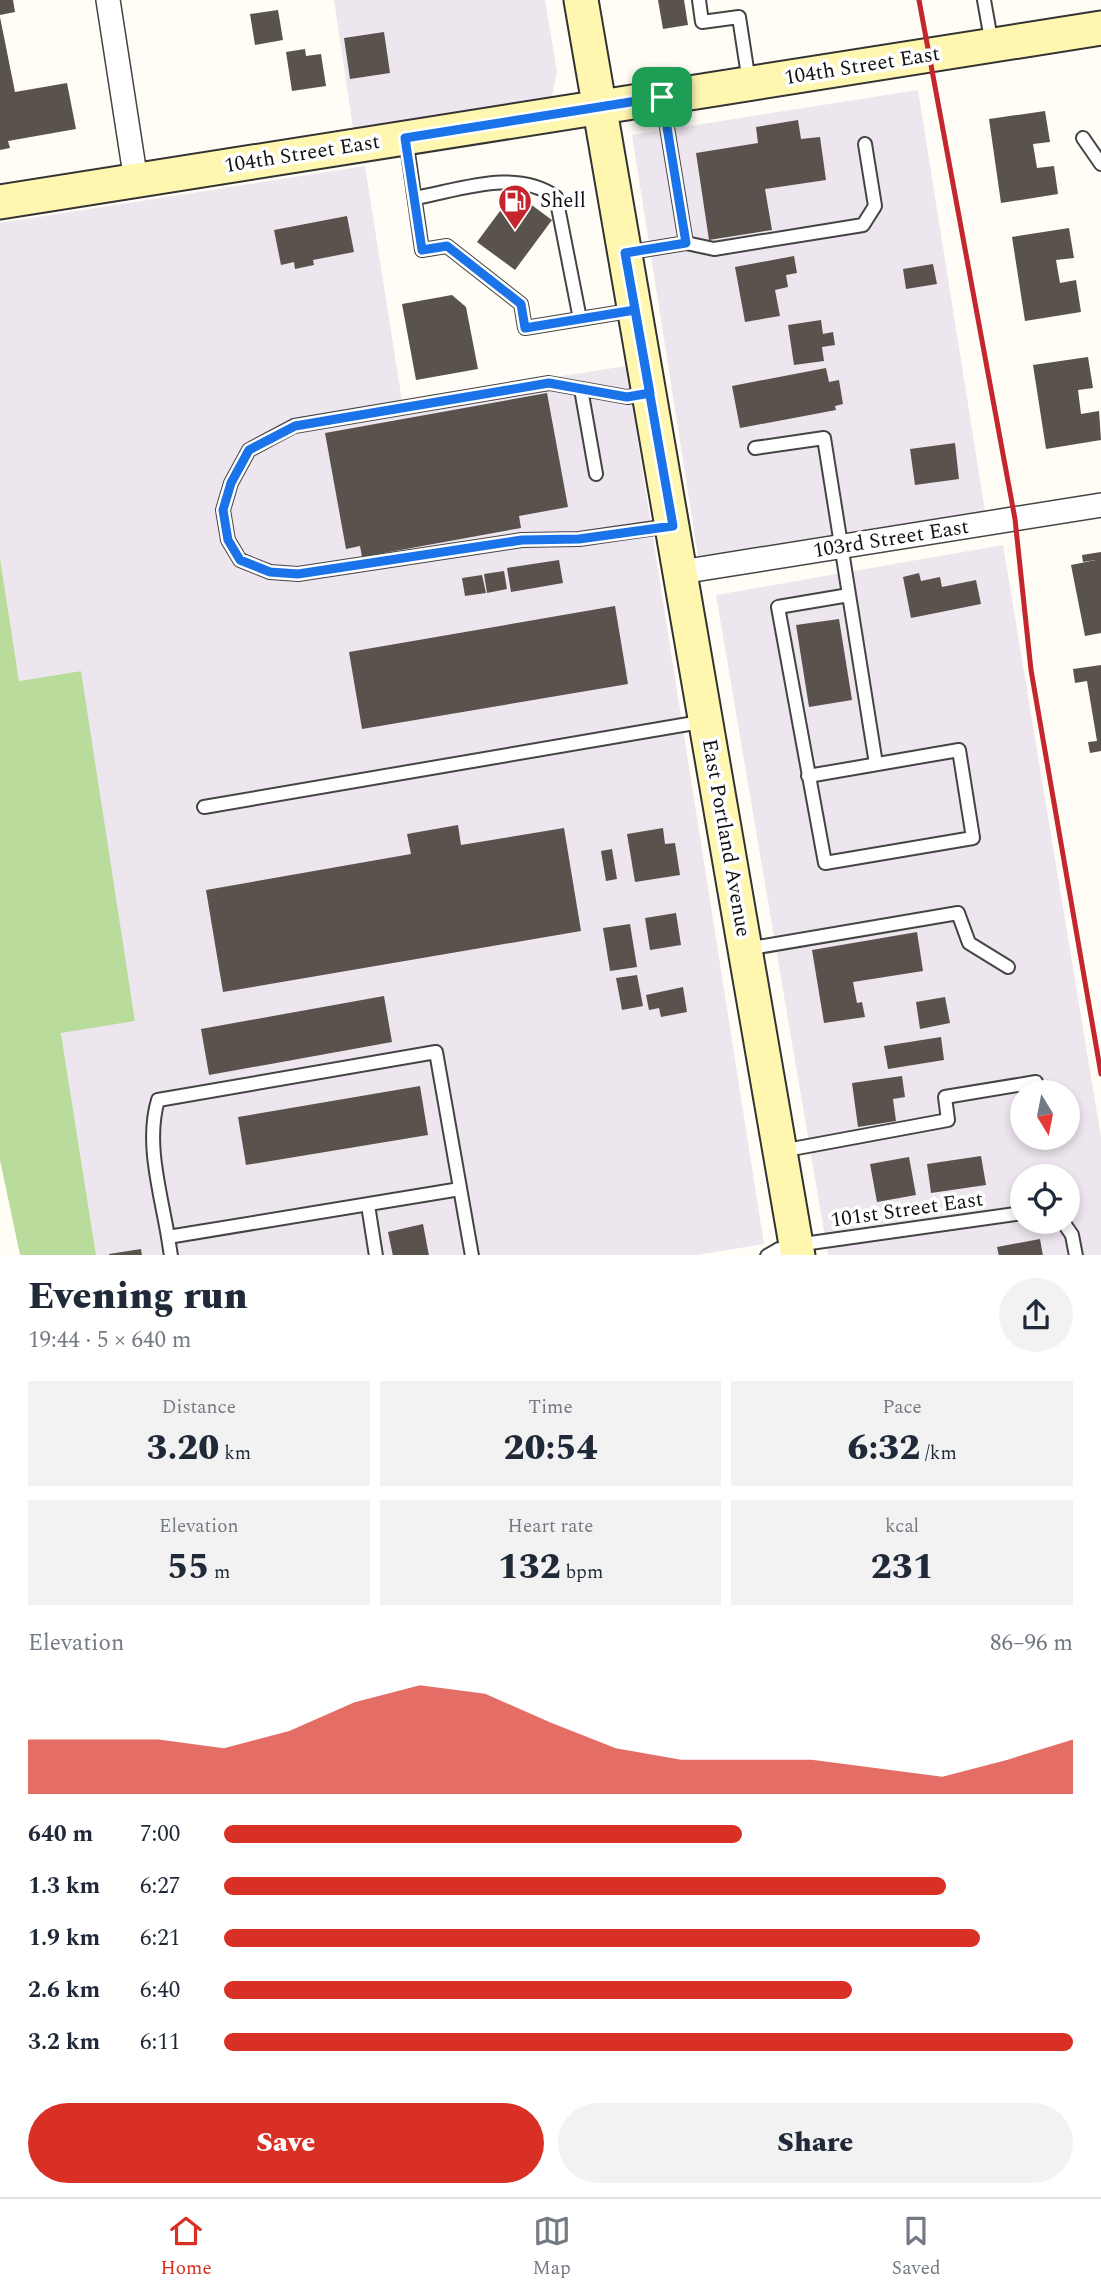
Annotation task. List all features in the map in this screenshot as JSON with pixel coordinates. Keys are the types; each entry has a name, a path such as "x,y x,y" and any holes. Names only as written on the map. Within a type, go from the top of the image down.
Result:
{"main road":[{"name":"East Portland Avenue","path":"581,0 780,1151 787,1252"},
{"name":"104th Street East","path":"0,202 1101,28"}],"street":[{"path":"108,0 136,181"},
{"name":"103rd Street East","path":"681,572 1101,505"}],"lane":[{"path":"699,0 702,22 738,17 749,84"},
{"path":"984,0 992,46"},
{"path":"662,97 686,243"},
{"path":"405,138 422,250 447,246 521,304 525,328 635,310"},
{"path":"1083,138 1101,164"},
{"path":"625,253 686,243 714,249 863,225 875,206 865,144"},
{"path":"415,198 523,181 541,187 556,197 580,319"},
{"path":"652,407 627,397 549,383 295,426 249,450 231,483 223,510 228,540 240,560 270,572 298,574 522,540 579,539 673,526"},
{"path":"581,389 596,474"},
{"path":"755,448 824,438 876,764"},
{"path":"808,776 959,750 973,838 825,863 808,776 778,607 849,595"},
{"path":"204,807 706,720"},
{"path":"746,949 958,914 969,943 1008,967"},
{"path":"171,1255 153,1131 158,1100 436,1052 472,1255"},
{"path":"780,1151 948,1120 945,1097 1010,1086"},
{"path":"168,1237 460,1189"},
{"path":"368,1205 376,1255"},
{"name":"101st Street East","path":"787,1252 1010,1215"},
{"path":"1071,1234 1076,1255"}],"shaded area":[{"path":"334,0 545,0 557,72 551,101 354,134"},
{"path":"918,90 985,511 698,556 632,135"},
{"path":"365,166 402,401 626,366 764,1244 696,1255 96,1255 61,1032 135,1021 80,671 19,681 0,559 0,223"},
{"path":"1003,545 1101,1137 1101,1255 828,1255 716,595"}],"green space":[{"path":"0,558 19,681 81,671 135,1021 61,1033 96,1255 20,1255 0,1160"}],"building":[{"path":"0,0 13,0 15,12 0,15"},
{"path":"658,0 684,0 688,25 663,29"},
{"path":"278,10 283,40 255,45 250,14"},
{"path":"0,17 15,92 67,83 76,129 8,141 10,148 0,150"},
{"path":"384,32 390,73 350,79 344,38"},
{"path":"305,49 306,56 321,54 326,86 292,91 286,52"},
{"path":"1045,111 1050,142 1033,144 1037,168 1054,166 1058,194 1001,203 989,119"},
{"path":"798,120 801,139 820,137 826,180 765,189 772,230 709,240 696,153 758,143 756,127"},
{"name":"Shell","path":"514,192 552,220 515,270 477,242"},
{"path":"347,216 354,252 313,260 314,265 295,269 294,262 281,265 274,230"},
{"path":"1069,228 1074,258 1056,260 1060,283 1076,280 1081,312 1025,321 1012,237"},
{"path":"794,256 797,273 786,275 788,287 775,290 780,316 745,322 735,267"},
{"path":"933,264 937,284 906,289 903,269"},
{"path":"452,295 466,307 478,369 416,380 402,304"},
{"path":"821,320 823,334 833,332 835,345 822,347 824,361 794,365 788,325"},
{"path":"1088,357 1093,388 1078,390 1081,414 1099,411 1101,440 1046,449 1033,365"},
{"path":"826,368 829,382 839,380 843,404 835,406 836,410 740,428 732,386"},
{"path":"547,393 568,507 519,516 521,528 362,557 360,546 346,549 325,433"},
{"path":"955,443 959,479 915,485 910,449"},
{"path":"1101,552 1101,633 1085,636 1071,565 1096,560 1083,562 1082,555"},
{"path":"559,560 563,583 511,592 507,568"},
{"path":"504,571 507,589 487,593 484,574"},
{"path":"919,573 921,581 940,577 942,587 976,580 981,604 911,618 903,577"},
{"path":"482,575 486,593 465,596 462,578"},
{"path":"615,606 628,684 362,729 349,652"},
{"path":"839,619 852,700 809,707 796,625"},
{"path":"1101,665 1101,751 1090,753 1088,742 1097,741 1087,681 1075,683 1073,669"},
{"path":"458,825 461,845 564,828 581,931 223,992 206,890 411,854 407,834"},
{"path":"663,828 665,844 675,843 680,875 635,882 627,834"},
{"path":"612,849 617,879 606,881 601,851"},
{"path":"676,913 681,945 650,950 645,918"},
{"path":"630,924 637,967 610,971 603,928"},
{"path":"917,932 923,971 853,982 857,1003 862,1002 865,1017 824,1023 812,950"},
{"path":"637,975 643,1006 622,1010 616,978"},
{"path":"683,987 687,1012 661,1017 659,1008 649,1010 646,995"},
{"path":"384,996 392,1042 209,1075 201,1029"},
{"path":"945,997 950,1023 920,1029 916,1002"},
{"path":"941,1037 944,1060 888,1069 884,1046"},
{"path":"902,1076 905,1097 893,1099 896,1121 858,1127 852,1083"},
{"path":"420,1086 428,1135 246,1165 238,1117"},
{"path":"981,1156 986,1185 931,1193 927,1164"},
{"path":"909,1157 916,1195 877,1202 870,1164"},
{"path":"423,1224 429,1255 393,1255 388,1232"},
{"path":"1040,1239 1043,1255 999,1255 997,1247"},
{"path":"141,1249 142,1255 109,1255"}],"railway":[{"path":"919,0 1015,519 1031,670 1101,1074"}],"place":[{"name":"Shell","path":"515,231"}],"route":[{"path":"662,97 405,138 422,250 447,246 521,304 525,328 635,310 650,393 673,526 579,539 522,540 298,574 270,572 240,560 228,540 223,510 231,483 249,450 295,426 549,383 627,397 650,393 625,253 686,243 662,97"}]}
